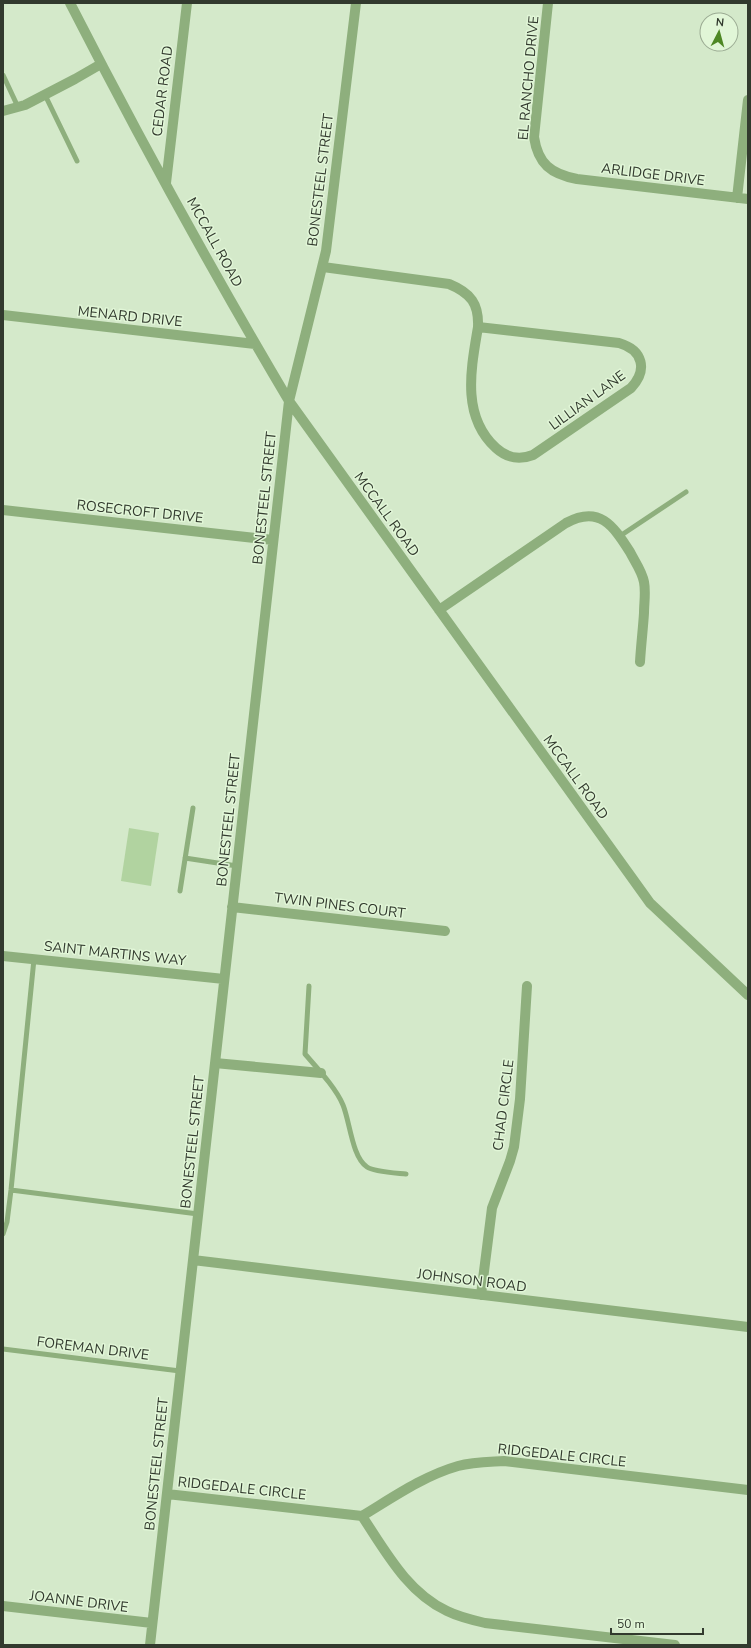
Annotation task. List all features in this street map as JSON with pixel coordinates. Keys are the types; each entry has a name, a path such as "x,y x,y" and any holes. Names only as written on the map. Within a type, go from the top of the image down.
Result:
{"street":[{"name":"MCCALL ROAD","path":"70,3 101,64 166,183 255,344 289,401 650,903 748,995"},
{"name":"CEDAR ROAD","path":"166,183 187,3"},
{"name":"BONESTEEL STREET","path":"150,1645 289,401 323,267 356,3"},
{"name":"EL RANCHO DRIVE","path":"548,3 534,136 539,156 545,165 555,173"},
{"path":"3,111 25,105 101,64"},
{"path":"737,198 748,100"},
{"name":"ARLIDGE DRIVE","path":"555,173 577,179 748,199"},
{"name":"LILLIAN LANE","path":"323,267 449,284 460,289 469,296 475,304 478,317 478,327 470,372 472,404 485,436 502,453 511,457 519,458 533,455 631,388 638,380 641,371 641,361 637,353 630,346 619,343 478,327"},
{"name":"MENARD DRIVE","path":"3,315 255,344"},
{"name":"ROSECROFT DRIVE","path":"3,510 273,540"},
{"path":"438,610 577,517 588,515 600,518 609,524 620,536 640,568 644,582 645,597 640,662"},
{"name":"TWIN PINES COURT","path":"232,907 445,931"},
{"name":"SAINT MARTINS WAY","path":"3,956 224,979"},
{"name":"CHAD CIRCLE","path":"481,1295 492,1208 514,1147 520,1099 528,986"},
{"path":"215,1063 321,1073"},
{"name":"JOHNSON ROAD","path":"193,1260 748,1326"},
{"name":"RIDGEDALE CIRCLE","path":"167,1494 362,1516 435,1474 459,1466 482,1462 504,1461 748,1490"},
{"path":"362,1516 403,1577 428,1599 451,1613 485,1623 675,1645"},
{"name":"JOANNE DRIVE","path":"3,1606 152,1623"}],"lane":[{"path":"3,75 18,107"},
{"path":"45,95 77,160"},
{"path":"620,536 686,492"},
{"path":"180,891 193,808"},
{"path":"185,858 237,866"},
{"path":"3,1234 7,1222 34,959"},
{"path":"309,986 305,1054 321,1073 343,1104 360,1161 368,1168 406,1174"},
{"path":"10,1190 198,1214"},
{"name":"FOREMAN DRIVE","path":"3,1349 180,1371"}],"green space":[{"path":"129,828 159,833 151,886 121,881"}]}
